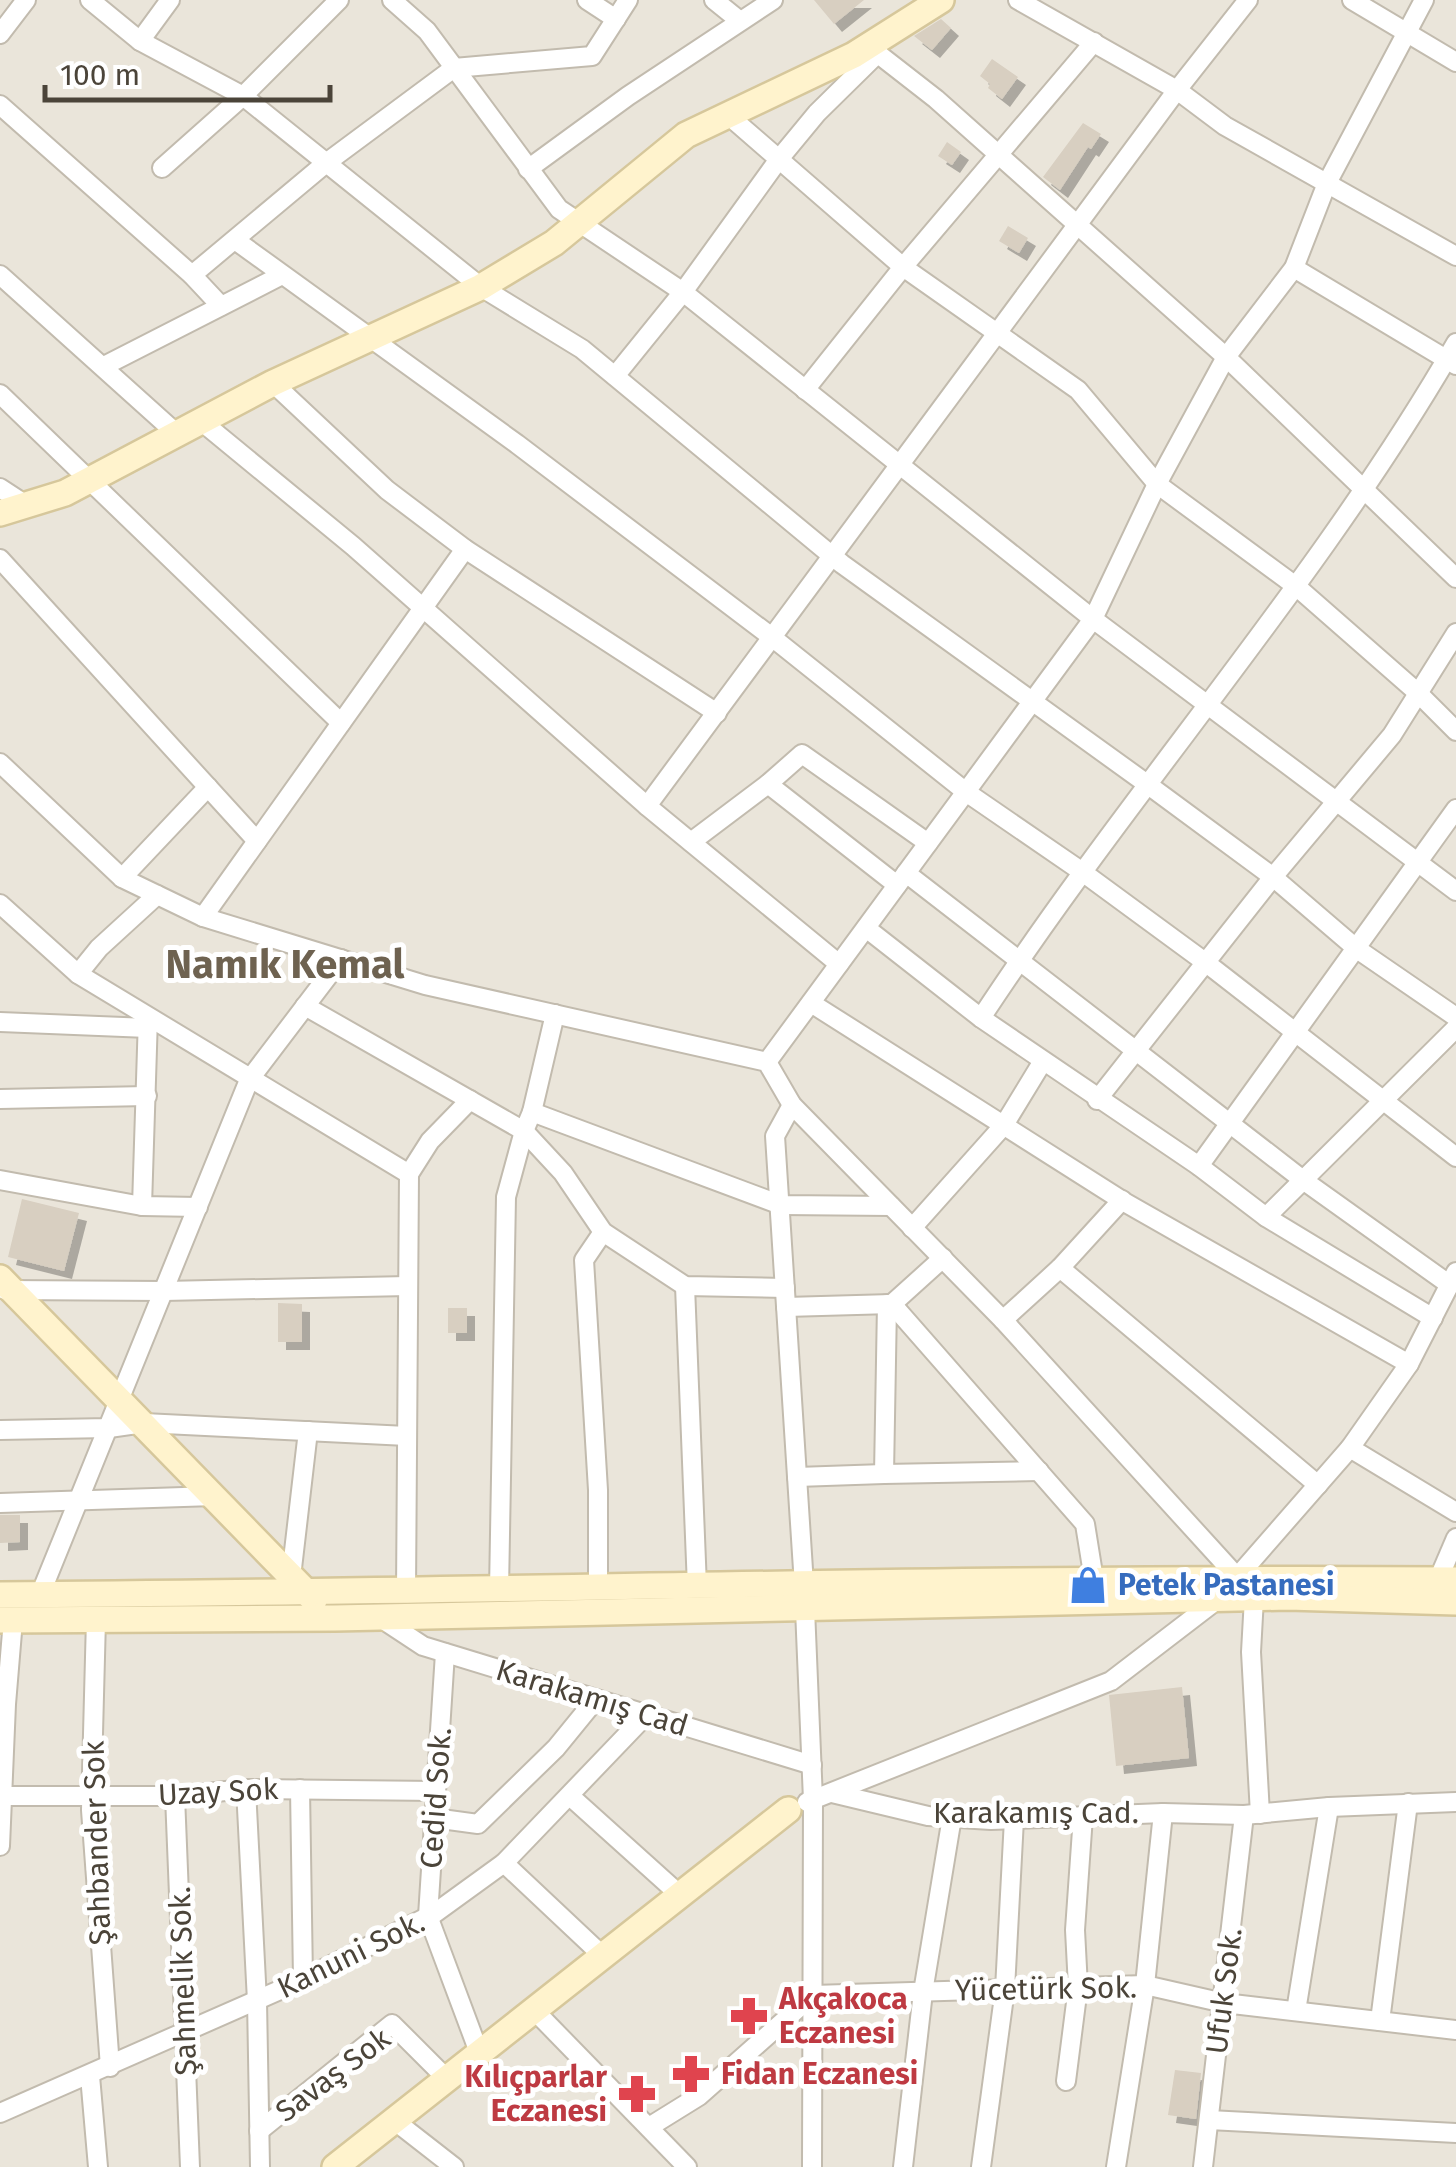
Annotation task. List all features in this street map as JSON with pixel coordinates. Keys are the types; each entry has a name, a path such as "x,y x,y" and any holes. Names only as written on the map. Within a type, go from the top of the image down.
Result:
{"main road":[{"path":"0,513 65,493 273,383 481,287 554,243 686,135 873,50 941,0"},
{"path":"4,1286 335,1618"},
{"path":"6,1620 379,1617 1094,1580 1456,1602"},
{"path":"0,1596 299,1586 406,1592 698,1586 804,1596 1218,1599 1246,1588 1447,1580"},
{"path":"335,2167 788,1810"}],"street":[{"path":"0,34 26,0"},
{"path":"90,0 140,41 243,96 481,287 582,349 834,557 1273,877 1357,948 1456,1017"},
{"path":"140,41 170,0"},
{"path":"162,168 243,96 339,0"},
{"path":"392,0 428,31 558,210 683,292 1093,618 1456,891"},
{"path":"587,0 616,19"},
{"path":"192,275 326,163 454,68 592,56 628,0"},
{"path":"714,0 740,21"},
{"path":"528,170 628,96 772,0"},
{"path":"1018,0 1178,90 1225,126 1456,256"},
{"path":"647,806 1248,0"},
{"path":"1352,0 1456,62"},
{"path":"767,1062 1093,618 1157,484 1226,357 1294,268 1327,183 1424,0"},
{"path":"804,390 903,266 1094,42"},
{"path":"615,376 683,292 779,158 873,50 1000,156 1226,357 1456,578"},
{"path":"0,105 192,275 221,306"},
{"path":"728,115 903,266 1078,390 1157,484 1297,587 1456,731"},
{"path":"235,240 532,456 773,638 966,792 1205,962 1456,1157"},
{"path":"980,1018 1081,871 1297,587 1453,356 1294,268"},
{"path":"104,366 282,274"},
{"path":"0,276 177,434"},
{"path":"273,383 387,490 464,549 716,713"},
{"path":"0,394 341,724"},
{"path":"202,421 354,546 647,806 840,964"},
{"path":"0,488 26,505"},
{"path":"202,918 464,549"},
{"path":"0,560 257,841"},
{"path":"1097,1100 1273,877 1392,735 1456,633"},
{"path":"691,842 802,754 928,843"},
{"path":"0,764 122,878 202,918 425,985 767,1062 792,1105 1004,1320 1246,1588 1410,1364 1453,1279 1303,1180 1018,962 768,784"},
{"path":"122,878 208,787"},
{"path":"1199,1166 1456,809"},
{"path":"78,974 99,948 157,895"},
{"path":"0,904 78,974 148,1022 409,1174"},
{"path":"866,928 980,1018 1199,1166 1266,1217 1433,1318"},
{"path":"40,1595 249,1080 341,959"},
{"path":"811,1003 1122,1200 1410,1364"},
{"path":"305,1006 524,1131 563,1173 603,1232 685,1286 785,1288"},
{"path":"498,1590 506,1197 532,1112 555,1014"},
{"path":"0,1022 148,1022"},
{"path":"142,1206 148,1022"},
{"path":"1266,1217 1456,1028"},
{"path":"912,1228 1004,1126 1043,1061"},
{"path":"0,1099 147,1096"},
{"path":"406,1592 409,1174 430,1141 470,1100"},
{"path":"792,1105 776,1136 812,1765 812,2167"},
{"path":"532,1112 781,1205 891,1206"},
{"path":"0,1180 142,1206 198,1206"},
{"path":"1004,1320 1060,1268 1122,1200"},
{"path":"598,1588 598,1490 584,1260 603,1232"},
{"path":"786,1307 890,1304 943,1258"},
{"path":"1060,1268 1318,1485"},
{"path":"4,1286 164,1291 408,1286"},
{"path":"685,1286 698,1586"},
{"path":"890,1304 1085,1524 1094,1580"},
{"path":"884,1474 890,1304"},
{"path":"0,1430 109,1428 144,1423 407,1436"},
{"path":"299,1586 308,1431"},
{"path":"1350,1448 1456,1512"},
{"path":"797,1477 1040,1471"},
{"path":"0,1504 214,1496"},
{"path":"1447,1580 1456,1538"},
{"name":"Ufuk Sok.","path":"1203,2167 1252,1814 1251,1652 1246,1588"},
{"path":"788,1810 1111,1681 1218,1599"},
{"name":"Karakamış Cad","path":"379,1617 423,1646 812,1765"},
{"name":"Şahbander Sok","path":"96,1619 91,1795 110,2067"},
{"path":"0,1846 6,1620"},
{"name":"Cedid Sok.","path":"445,1653 428,1916 480,2055"},
{"path":"434,1818 478,1824 556,1748 596,1699"},
{"name":"Kanuni Sok.","path":"0,2113 257,2001 428,1916 504,1863 646,1714"},
{"path":"246,1789 257,2001 260,2167"},
{"name":"Uzay Sok","path":"1,1796 175,1796 246,1789 436,1791"},
{"path":"300,1789 303,1979"},
{"name":"Karakamış Cad.","path":"832,1793 928,1816 1014,1819 1252,1814 1456,1802"},
{"name":"Şahmelik Sok.","path":"175,1796 190,2167"},
{"path":"570,1796 680,1896"},
{"path":"1380,2021 1408,1804"},
{"path":"1296,2012 1329,1807"},
{"path":"1116,2167 1145,1985 1163,1813"},
{"path":"1066,2081 1078,1987 1076,1930 1083,1816"},
{"path":"903,2167 923,1992 952,1817"},
{"path":"981,2167 1005,1990 1014,1819"},
{"path":"504,1863 604,1957"},
{"name":"Yücetürk Sok.","path":"813,1996 1145,1985 1224,2003 1456,2030"},
{"path":"650,2128 699,2096 813,1996"},
{"path":"536,2011 688,2167"},
{"name":"Savaş Sok","path":"259,2131 392,2024 448,2080"},
{"path":"90,2076 98,2167"},
{"path":"1209,2120 1456,2134"},
{"path":"395,2121 454,2167"}],"shaded area":[{"path":"0,0 1456,0 1456,2167 0,2167"}],"building":[{"path":"814,0 864,0 834,24"},
{"path":"941,19 951,28 932,50 914,36"},
{"path":"992,59 1018,77 1002,99 980,76"},
{"path":"1083,123 1101,134 1060,190 1043,177"},
{"path":"947,142 961,152 952,165 938,156"},
{"path":"1008,226 1028,238 1019,253 999,241"},
{"path":"22,1199 79,1213 64,1271 8,1257"},
{"path":"278,1303 302,1304 302,1342 278,1342"},
{"path":"448,1308 467,1308 467,1333 448,1333"},
{"path":"0,1515 20,1515 20,1542 0,1543"},
{"path":"1182,1687 1189,1758 1116,1766 1109,1695"},
{"path":"1175,2070 1201,2073 1196,2119 1168,2115"}],"place":[{"name":"Petek Pastanesi","path":"1088,1585"},
{"name":"Akçakoca Eczanesi","path":"749,2016"},
{"name":"Fidan Eczanesi","path":"691,2074"},
{"name":"Kılıçparlar Eczanesi","path":"637,2094"}],"district":[{"name":"Namık Kemal","path":"285,964"}]}
